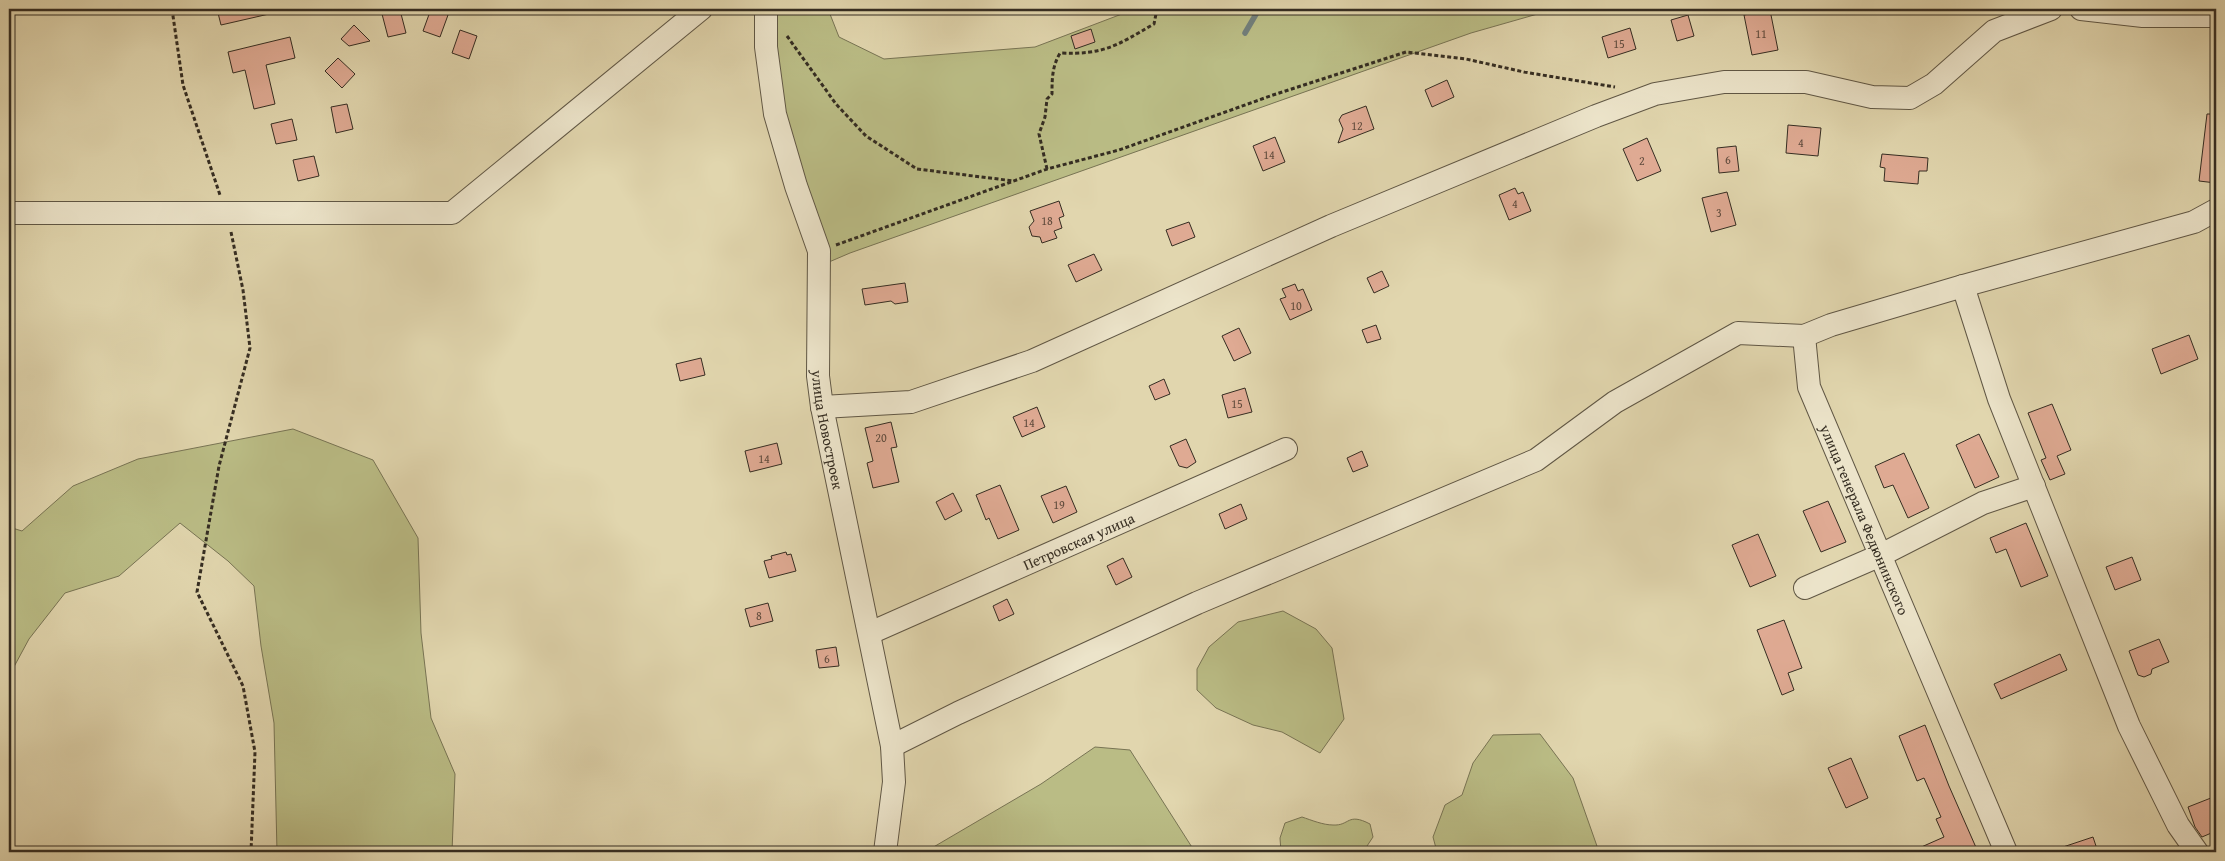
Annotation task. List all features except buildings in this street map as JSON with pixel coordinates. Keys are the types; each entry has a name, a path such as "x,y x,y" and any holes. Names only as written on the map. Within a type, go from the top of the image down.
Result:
{"street":[{"path":"9,213 452,213 701,9"},
{"name":"улица Новостроек","path":"766,9 766,47 775,114 796,186 819,252 818,376 822,407 892,746 894,782 885,852"},
{"path":"822,407 911,402 1032,361 1331,226 1587,120 1656,94 1724,82 1806,82 1872,97 1910,98 1934,84 1994,31 2051,9"},
{"path":"2081,9 2143,16 2216,16"},
{"path":"892,746 967,708 1197,603 1536,460 1615,402 1738,333 1804,336 1831,325 1963,286 2194,222 2216,210"},
{"path":"1963,286 1999,399 2129,726 2178,825 2197,852"},
{"name":"улица генерала Федюнинского","path":"1804,336 1809,387 2006,852"},
{"name":"Петровская улица","path":"870,633 1286,449"},
{"path":"1805,588 1881,556 1984,503 2034,486"}],"path":[{"path":"172,9 182,85 226,213 243,290 250,348 220,466 198,592 243,686 255,752 251,852"},
{"path":"1046,169 1039,134 1045,117 1047,99 1052,94 1052,75 1055,62 1060,53 1086,54 1108,49 1154,24 1157,9"},
{"path":"785,32 788,40 836,104 866,136 917,169 1015,181"},
{"path":"819,252 1046,169 1120,150 1273,95 1406,52 1466,59 1524,72 1620,88"}],"green space":[{"path":"775,9 828,9 839,37 884,59 1035,47 1135,9 1555,9 1471,33 829,262 778,92"},
{"path":"293,429 373,460 418,538 421,633 431,718 455,774 452,852 277,852 274,723 261,646 254,586 228,561 180,523 119,576 65,593 29,639 9,676 9,527 22,531 73,486 138,459"},
{"path":"1283,611 1316,629 1332,648 1344,719 1320,753 1282,732 1253,725 1216,708 1197,690 1197,669 1209,647 1238,622"},
{"path":"1540,734 1573,778 1598,849 1597,852 1437,852 1433,837 1445,805 1462,795 1473,763 1493,735"},
{"path":"1095,747 1130,750 1195,852 925,852 1041,784"},
{"path":"1302,817 1329,825 1339,825 1357,819 1370,824 1373,837 1363,852 1281,852 1280,838 1285,823"}],"waterway":[{"path":"1245,33 1259,9"}]}
